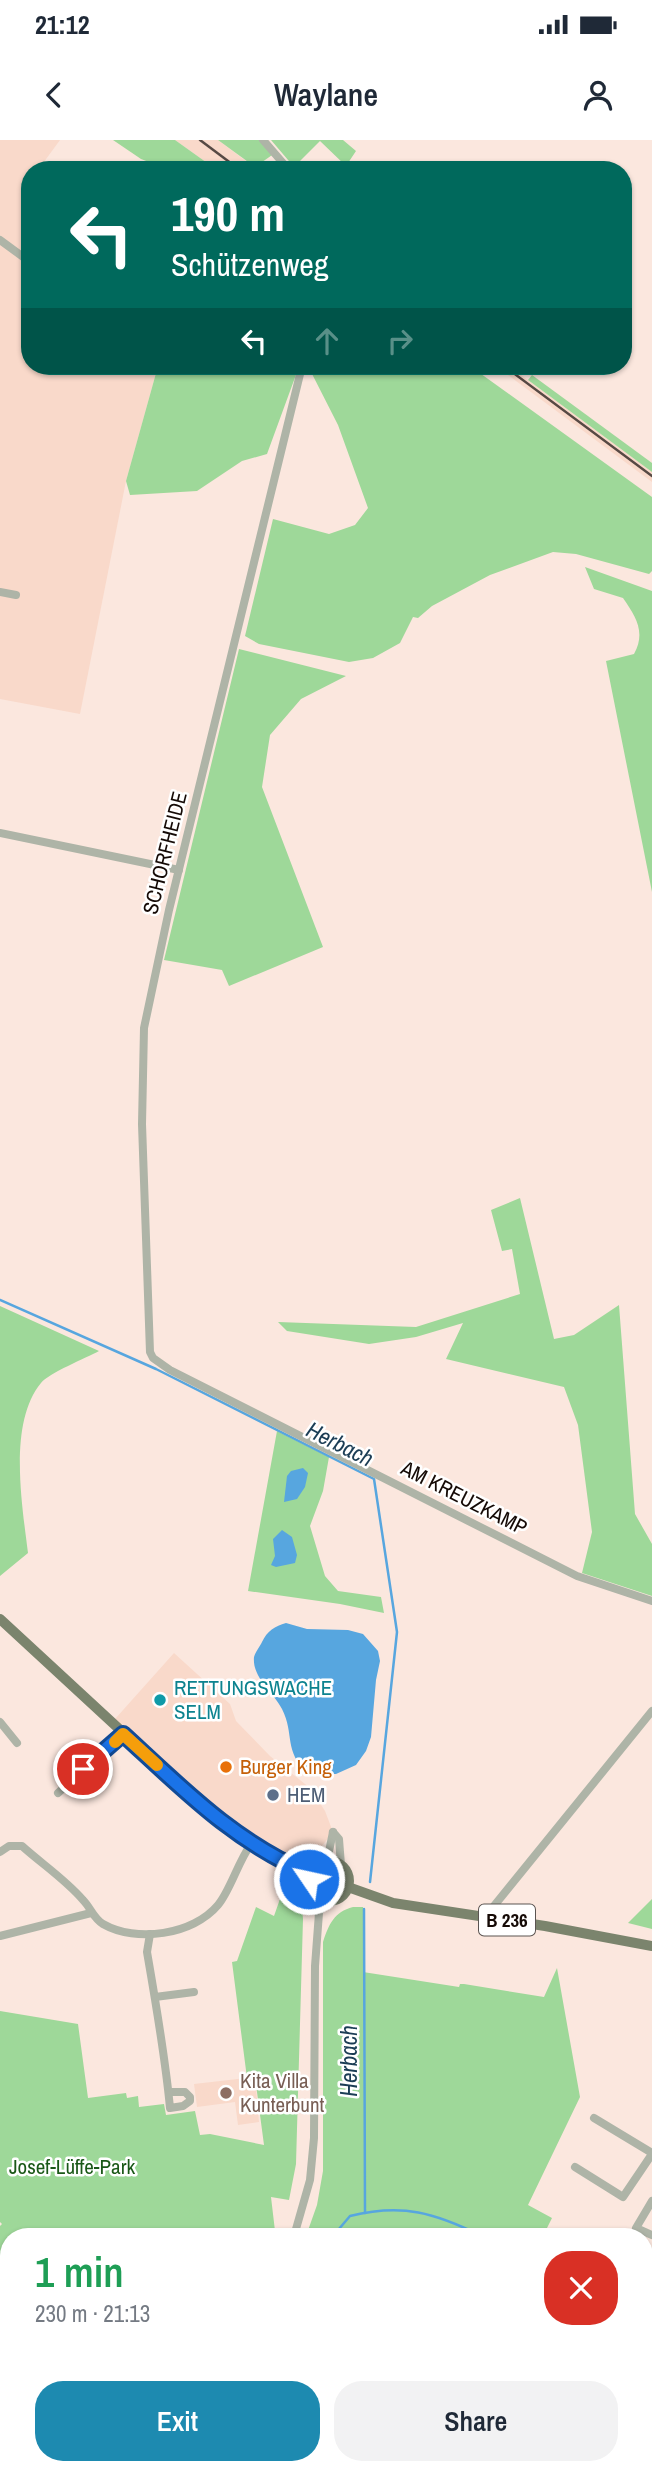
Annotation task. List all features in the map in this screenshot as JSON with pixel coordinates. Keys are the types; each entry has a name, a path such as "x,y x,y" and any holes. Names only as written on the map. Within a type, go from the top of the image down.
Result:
{"main road":[{"path":"0,1619 208,1811 251,1844 310,1874"},
{"path":"327,1861 341,1865 348,1874 348,1887 338,1898 323,1900 311,1890 310,1874 320,1863 327,1861"},
{"name":"B 236","path":"348,1887 393,1903 652,1946"}],"street":[{"path":"263,140 281,161"},
{"path":"0,240 21,255"},
{"name":"SCHORFHEIDE","path":"153,1358 148,1340 142,1124 144,1028 178,870 300,375"},
{"path":"0,592 16,595"},
{"path":"0,833 178,870"},
{"name":"AM KREUZKAMP","path":"153,1358 170,1370 577,1576 652,1601"},
{"path":"485,1917 652,1710"},
{"path":"0,1722 17,1742"},
{"path":"58,1793 123,1734"},
{"path":"327,1861 333,1832 339,1839 341,1865"},
{"path":"0,1852 9,1846 22,1846 84,1901 91,1913 105,1925 118,1930 150,1934 179,1931 218,1905 251,1844"},
{"path":"296,2228 310,2180 314,2138 315,1966 319,1913 323,1900"},
{"path":"0,1936 91,1913"},
{"path":"150,1934 147,1952 169,2092"},
{"path":"155,1997 194,1992"},
{"path":"575,2167 623,2197 652,2153 594,2118"},
{"path":"636,2228 652,2201"}],"shaded area":[{"path":"0,140 60,140 45,161 21,161 21,375 155,375 126,481 80,714 0,699"},
{"path":"175,140 218,140 246,161 204,161"},
{"path":"508,375 521,375 652,472 652,482"},
{"path":"174,1653 230,1704 236,1721 270,1756 310,1788 325,1811 333,1832 315,1855 299,1858 266,1846 209,1805 115,1719"},
{"name":"Kita Villa Kunterbunt","path":"255,2077 259,2122 238,2125 235,2102 197,2107 194,2084"}],"green space":[{"path":"113,140 175,140 204,161 146,161"},
{"path":"218,140 262,140 275,153 264,161 247,161"},
{"path":"271,140 343,140 356,151 349,161 341,161 320,141 300,161 289,161"},
{"path":"155,375 296,375 267,454 242,461 197,491 130,495 126,481"},
{"path":"313,375 483,375 652,497 652,571 649,574 576,554 553,552 490,575 432,606 418,618 413,617 400,643 373,658 349,662 259,644 245,636 273,519 329,534 355,525 368,508 338,425"},
{"path":"532,375 652,463 652,472 528,380"},
{"path":"585,567 652,591 652,892 606,661 634,654 639,639 638,625 623,598 594,589"},
{"path":"239,649 346,676 301,699 270,735 262,787 323,947 229,986 222,970 164,960"},
{"path":"520,1198 554,1339 574,1335 619,1305 635,1514 652,1544 652,1596 582,1573 592,1532 578,1425 564,1387 446,1359 463,1323 416,1337 369,1344 287,1331 278,1322 416,1327 520,1294 512,1249 502,1251 491,1210"},
{"path":"0,1306 99,1351 45,1379 31,1400 24,1420 20,1465 28,1553 0,1576"},
{"path":"277,1431 329,1457 323,1491 310,1526 325,1576 338,1591 381,1597 384,1613 248,1591"},
{"path":"329,1867 340,1871 344,1882 340,1893 329,1897 318,1893 314,1882 318,1871"},
{"name":"Josef-Lüffe-Park","path":"287,1879 299,1898 303,1919 296,2164 289,2200 271,2197 275,2228 0,2228 0,2011 78,2024 88,2098 126,2093 127,2098 138,2096 139,2107 164,2104 166,2115 195,2111 200,2135 210,2134 264,2145 255,2077 247,2078 232,1962 237,1961 256,1907 274,1916"},
{"path":"652,1899 652,1929 628,1923"},
{"path":"353,1907 363,1907 363,1972 544,1997 557,1968 580,2097 528,2205 552,2218 547,2228 309,2228 317,2205 323,2171 323,1942 333,1920 341,1912"}],"water":[{"path":"303,1468 308,1473 305,1487 297,1499 284,1502 287,1476 291,1471"},
{"path":"282,1530 292,1537 297,1555 295,1563 276,1567 271,1565 275,1556 273,1539"},
{"path":"286,1623 307,1629 348,1630 363,1634 378,1651 380,1661 371,1737 366,1751 356,1765 336,1774 308,1774 300,1765 292,1750 282,1709 256,1672 254,1657 264,1638 272,1630"}],"waterway":[{"name":"Herbach","path":"0,1300 156,1369 374,1479 397,1632 370,1882"},
{"name":"Herbach","path":"364,1909 365,2213"},
{"path":"340,2228 350,2216 386,2210 434,2216 464,2228"}],"railway":[{"path":"200,140 228,161"},
{"path":"516,375 652,476"}],"slow traffic":[{"path":"115,1742 123,1734 157,1765"}],"place":[{"name":"RETTUNGSWACHE SELM","path":"160,1700"},
{"name":"Burger King","path":"226,1767"},
{"name":"HEM","path":"273,1795"},
{"name":"Kita Villa Kunterbunt","path":"226,2093"}],"route":[{"path":"83,1769 123,1734 228,1827 273,1857 310,1874 309,1879"}]}
